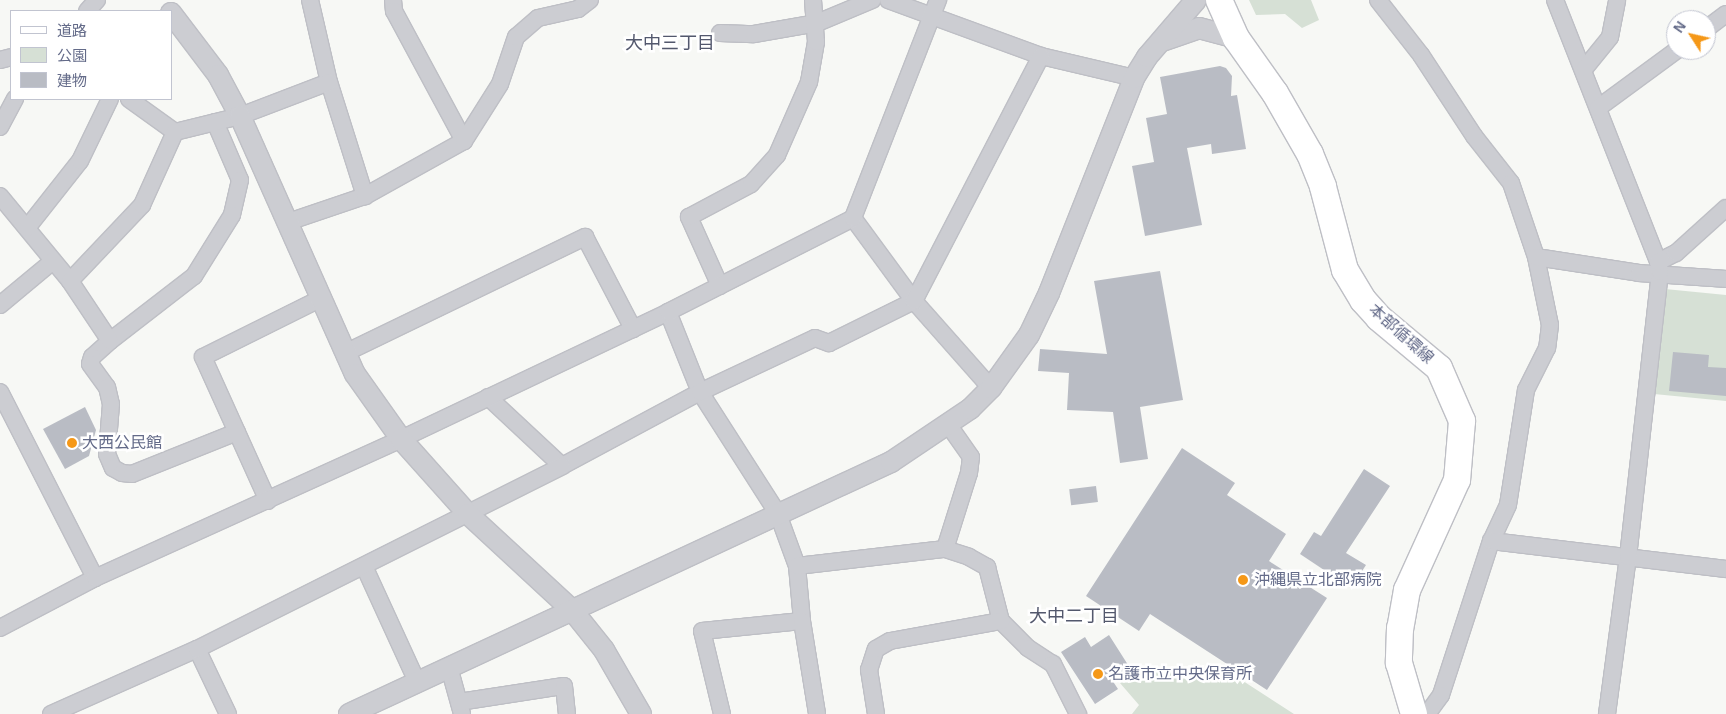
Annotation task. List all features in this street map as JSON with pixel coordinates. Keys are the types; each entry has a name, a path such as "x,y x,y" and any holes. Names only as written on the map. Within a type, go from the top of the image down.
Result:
{"main road":[{"name":"本部循環線","path":"1219,0 1236,38 1275,93 1310,154 1323,187 1345,270 1363,300 1439,368 1462,421 1457,480 1407,590 1400,628 1399,663 1414,714"}],"street":[{"path":"88,10 97,0"},
{"path":"160,0 168,10"},
{"path":"310,0 329,82 365,196"},
{"path":"393,0 394,11 464,141"},
{"path":"288,222 365,196 464,141 500,84 516,37 538,18 578,9 590,0"},
{"path":"720,286 689,217 751,184 777,155 809,82 817,23 813,0"},
{"path":"720,33 754,34 817,23 872,0"},
{"path":"888,0 1042,56 1134,78"},
{"path":"0,628 95,578 268,501 633,329 853,218 938,0"},
{"path":"348,714 891,462 949,425 990,388 1028,335 1049,293 1134,78 1159,42 1196,0"},
{"path":"1378,0 1421,55 1474,136 1512,183 1536,257 1550,324 1547,348 1526,390 1508,505 1491,541 1441,695 1427,714"},
{"path":"1556,0 1585,68 1598,108 1659,267 1628,557 1607,714"},
{"path":"1585,68 1610,38 1617,0"},
{"path":"172,15 218,75 240,116 355,374 401,439 468,514 572,610 612,663 641,714"},
{"path":"1159,42 1199,28 1236,38"},
{"path":"52,714 197,649 562,466 700,392 815,338 829,343 914,301 1042,56"},
{"path":"1598,108 1666,58"},
{"path":"130,100 174,132 240,116 329,82"},
{"path":"0,127 14,100"},
{"path":"27,228 80,161 110,100"},
{"path":"215,122 240,180 232,215 194,276 110,341 92,357 90,364 108,387 111,404 107,454 113,468 122,474 132,474 237,432"},
{"path":"70,281 142,205 174,132"},
{"path":"0,196 70,281 110,341"},
{"path":"1536,257 1639,273 1659,267 1726,208"},
{"path":"853,218 914,301 990,388"},
{"path":"345,353 585,237 633,329"},
{"path":"0,305 53,260"},
{"path":"1659,267 1726,279"},
{"path":"268,501 203,357 320,299"},
{"path":"668,312 700,392 778,514 797,566 802,621 817,714"},
{"path":"0,392 95,578"},
{"path":"488,397 562,466"},
{"path":"945,549 969,473 971,457 949,425"},
{"path":"1491,541 1726,569"},
{"path":"797,566 945,549 987,567 1001,621 1028,648 1053,664 1072,712"},
{"path":"364,566 417,682"},
{"path":"722,714 702,631 802,621"},
{"path":"876,714 869,670 876,649 890,641 1001,621"},
{"path":"197,649 228,714"},
{"path":"449,667 461,708 564,686 567,714"}],"green space":[{"path":"1249,0 1311,0 1319,20 1302,28 1285,14 1256,15"},
{"path":"1665,289 1726,295 1726,401 1654,394"},
{"path":"1140,670 1226,670 1294,714 1132,714 1139,705 1120,683"}],"building":[{"path":"1220,66 1226,68 1232,76 1231,96 1237,95 1246,149 1212,154 1211,144 1187,148 1202,225 1145,236 1132,166 1154,162 1146,118 1167,114 1160,77"},
{"path":"1160,271 1183,400 1140,407 1148,459 1120,463 1113,412 1067,410 1069,373 1038,371 1040,349 1107,354 1094,281"},
{"path":"1673,352 1709,355 1708,367 1726,368 1726,396 1669,391"},
{"name":"大西公民館","path":"85,407 96,430 89,456 65,469 43,429"},
{"name":"沖縄県立北部病院","path":"1182,448 1235,483 1227,495 1286,534 1269,561 1327,598 1267,690 1150,614 1139,631 1086,596"},
{"path":"1364,469 1390,486 1346,553 1366,565 1351,588 1300,554 1314,532 1321,536"},
{"path":"1096,486 1098,502 1071,505 1069,489"},
{"name":"名護市立中央保育所","path":"1109,635 1130,668 1112,680 1118,689 1095,704 1061,652 1085,637 1091,647"}],"place":[{"name":"大西公民館","path":"72,443"},
{"name":"沖縄県立北部病院","path":"1243,580"},
{"name":"名護市立中央保育所","path":"1098,674"}],"district":[{"name":"大中三丁目","path":"670,43"},
{"name":"大中二丁目","path":"1074,616"}]}
